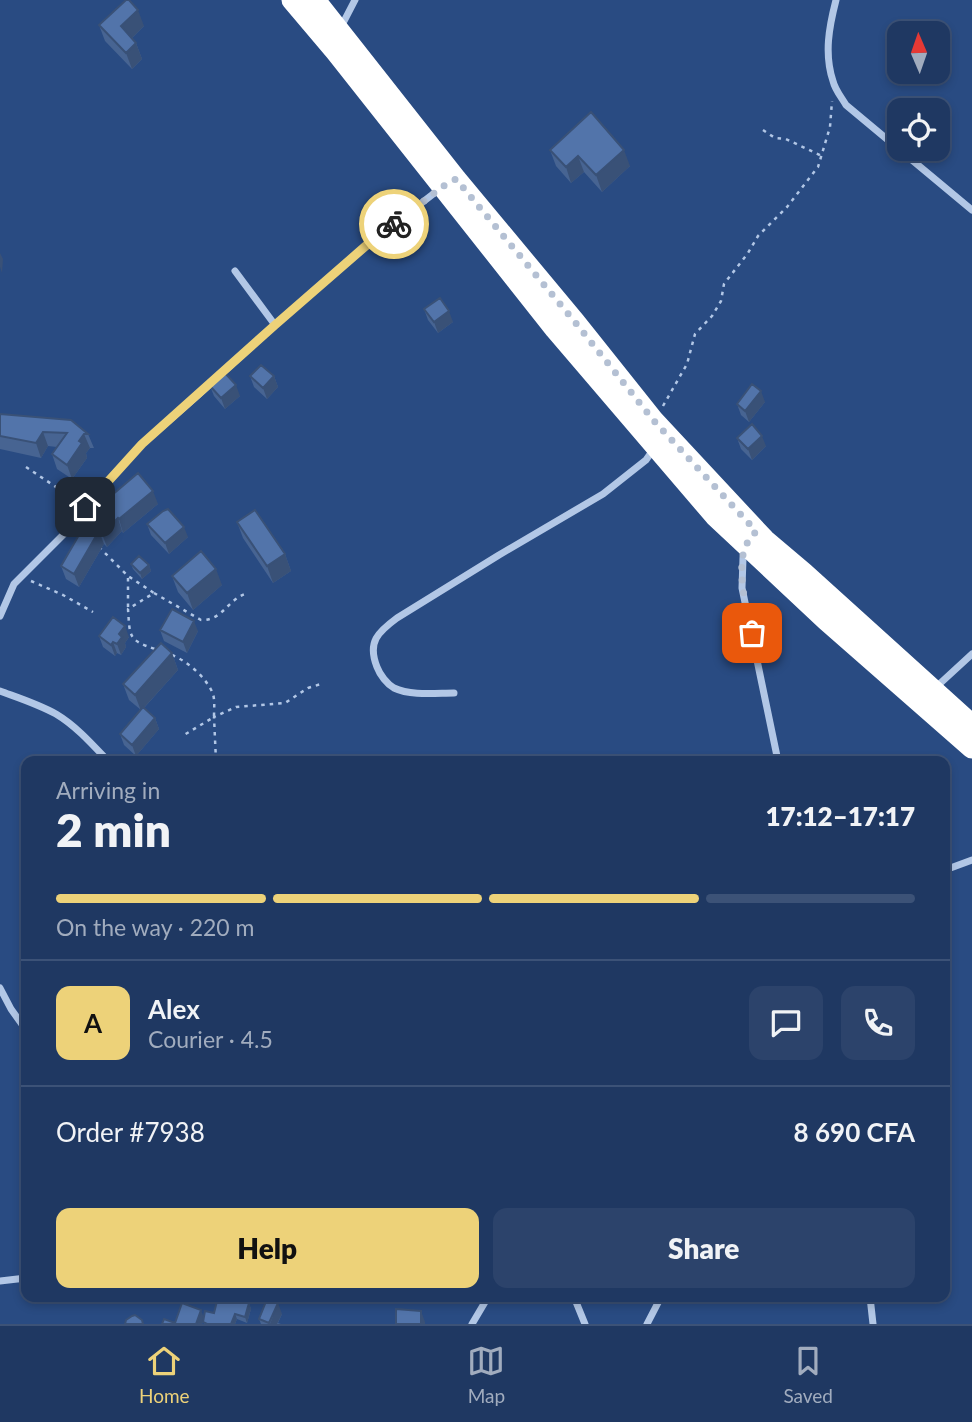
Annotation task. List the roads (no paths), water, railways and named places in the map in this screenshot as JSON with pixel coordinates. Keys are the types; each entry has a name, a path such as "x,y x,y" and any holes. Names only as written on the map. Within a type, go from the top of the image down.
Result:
{"highway":[{"path":"292,0 449,183 575,322 751,538 835,629 972,748"},
{"path":"314,0 555,329 715,516 751,538 934,690 972,725"}],"street":[{"path":"339,31 355,0"},
{"path":"836,0 827,57 833,84 846,105 972,210"},
{"path":"0,616 14,584 70,528 85,507 142,444 368,244 449,183"},
{"path":"235,271 275,325"},
{"path":"454,693 402,691 392,687 379,673 373,657 372,647 376,637 397,618 603,494 646,460 656,446"},
{"path":"751,538 743,558 742,588 777,756"},
{"path":"934,690 972,654"},
{"path":"0,691 28,700 57,715 78,730 103,756"},
{"path":"950,868 972,860"},
{"path":"0,988 21,1023"},
{"path":"0,1281 21,1279"},
{"path":"472,1324 485,1302"},
{"path":"577,1302 585,1324"},
{"path":"647,1324 658,1302"},
{"path":"871,1302 873,1324"}]}
